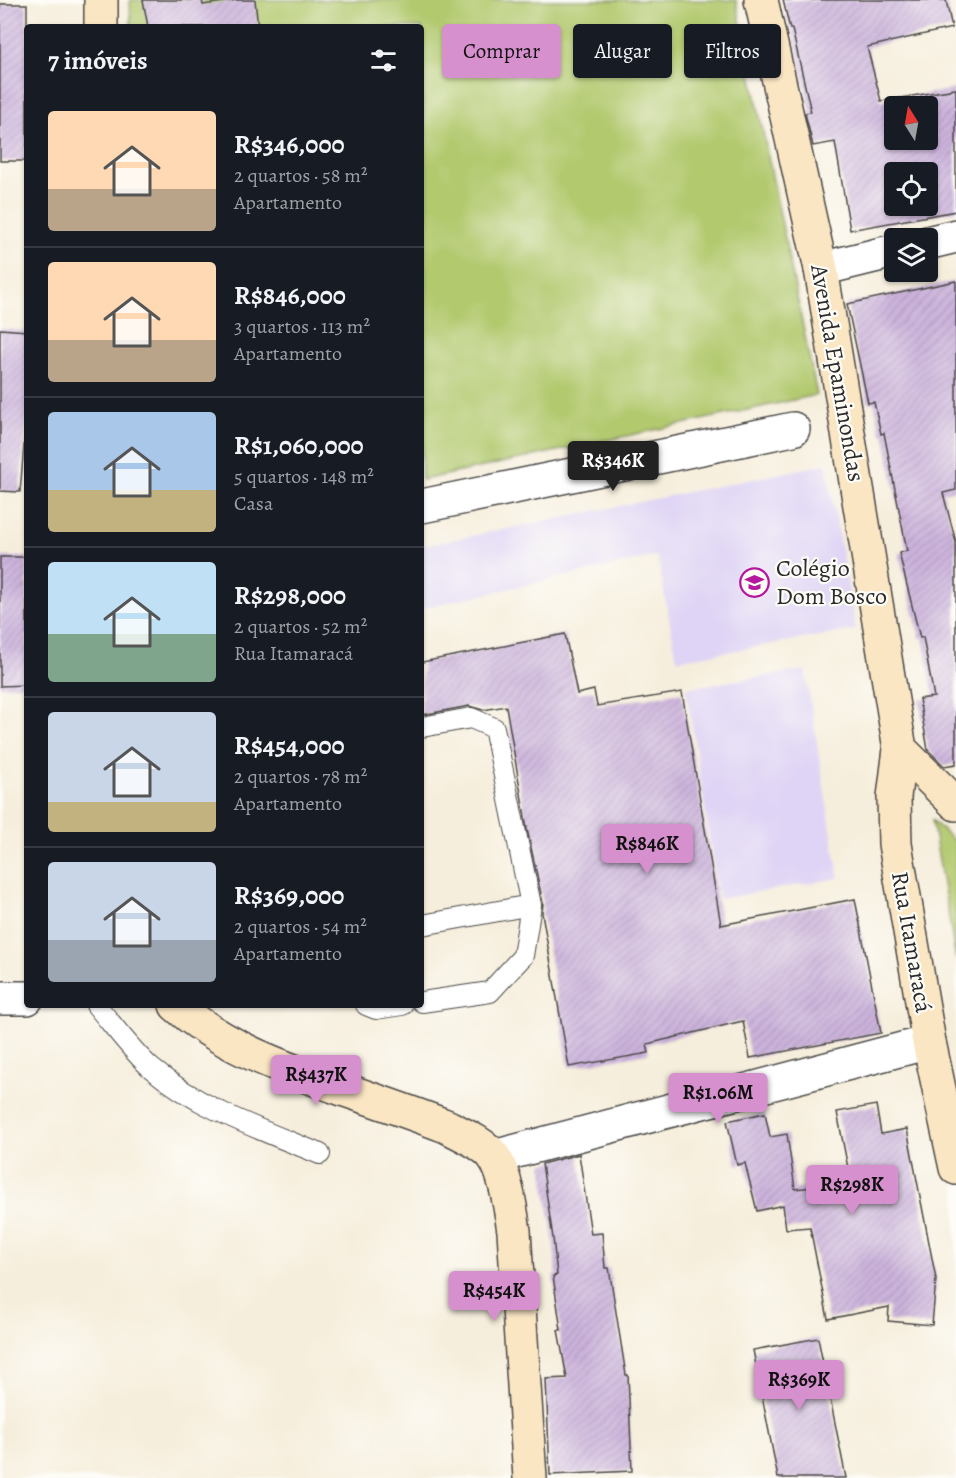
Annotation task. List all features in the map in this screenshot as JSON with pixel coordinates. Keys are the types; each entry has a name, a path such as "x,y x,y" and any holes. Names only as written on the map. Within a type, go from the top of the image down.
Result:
{"street":[{"path":"101,0 101,24"},
{"name":"Avenida Epaminondas","path":"761,0 821,269 900,749"},
{"path":"938,240 956,236"},
{"path":"821,269 884,253"},
{"path":"424,506 793,429"},
{"path":"900,749 956,804"},
{"name":"Rua Itamaracá","path":"900,749 894,796 895,844 929,1042 956,1168"},
{"path":"0,998 24,998"},
{"path":"179,1008 223,1039 277,1065 446,1126 471,1139 494,1157 508,1192 514,1231 530,1478"},
{"path":"494,1157 929,1042"}],"lane":[{"path":"424,727 471,718 494,728 531,905 523,956 490,992 424,1002"},
{"path":"424,925 531,905"},
{"path":"99,1008 151,1067 186,1092 220,1113 320,1154"}],"shaded area":[{"name":"Colégio Dom Bosco","path":"826,464 856,630 677,660 657,556 424,608 424,546"},
{"name":"Colégio Dom Bosco","path":"805,670 839,878 719,899 686,688"}],"green space":[{"path":"130,0 736,0 741,24 684,24 684,78 752,78 817,395 424,480 424,24 131,24"},
{"path":"932,820 956,843 956,959"}],"building":[{"path":"143,0 202,0 203,5 255,0 258,24 147,24"},
{"path":"783,0 946,0 952,28 867,47 881,101 884,101 884,150 938,150 938,96 912,96 956,89 956,211 938,214 938,162 884,162 884,216 928,216 850,230 835,142 813,146 805,113 811,112 792,29 790,29"},
{"path":"0,4 27,4 27,24 24,24 24,161 0,161"},
{"path":"956,281 956,490 943,493 956,542 956,764 944,766 928,750 919,699 934,697 923,637 920,638 899,553 907,551 884,433 881,434 874,402 868,403 847,304"},
{"path":"0,329 24,331 24,446 20,492 0,491"},
{"path":"0,557 24,557 24,685 0,686"},
{"path":"565,634 577,694 594,690 597,706 682,692 721,925 855,899 881,1033 750,1058 743,1021 647,1044 649,1053 569,1067 542,913 543,903 527,829 506,706 483,710 469,706 424,715 424,662"},
{"path":"876,1105 881,1134 907,1129 936,1279 932,1325 888,1321 889,1307 828,1319 810,1227 786,1229 783,1205 757,1211 745,1163 737,1165 727,1121 765,1113 770,1137 787,1134 795,1189 851,1183 837,1112"},
{"path":"579,1154 591,1234 602,1233 605,1268 609,1268 626,1375 628,1375 632,1471 550,1475 546,1379 567,1378 558,1330 561,1330 553,1276 557,1275 542,1164"},
{"path":"818,1338 846,1478 778,1478 753,1350"}],"place":[{"name":"Colégio Dom Bosco","path":"755,582"}]}
